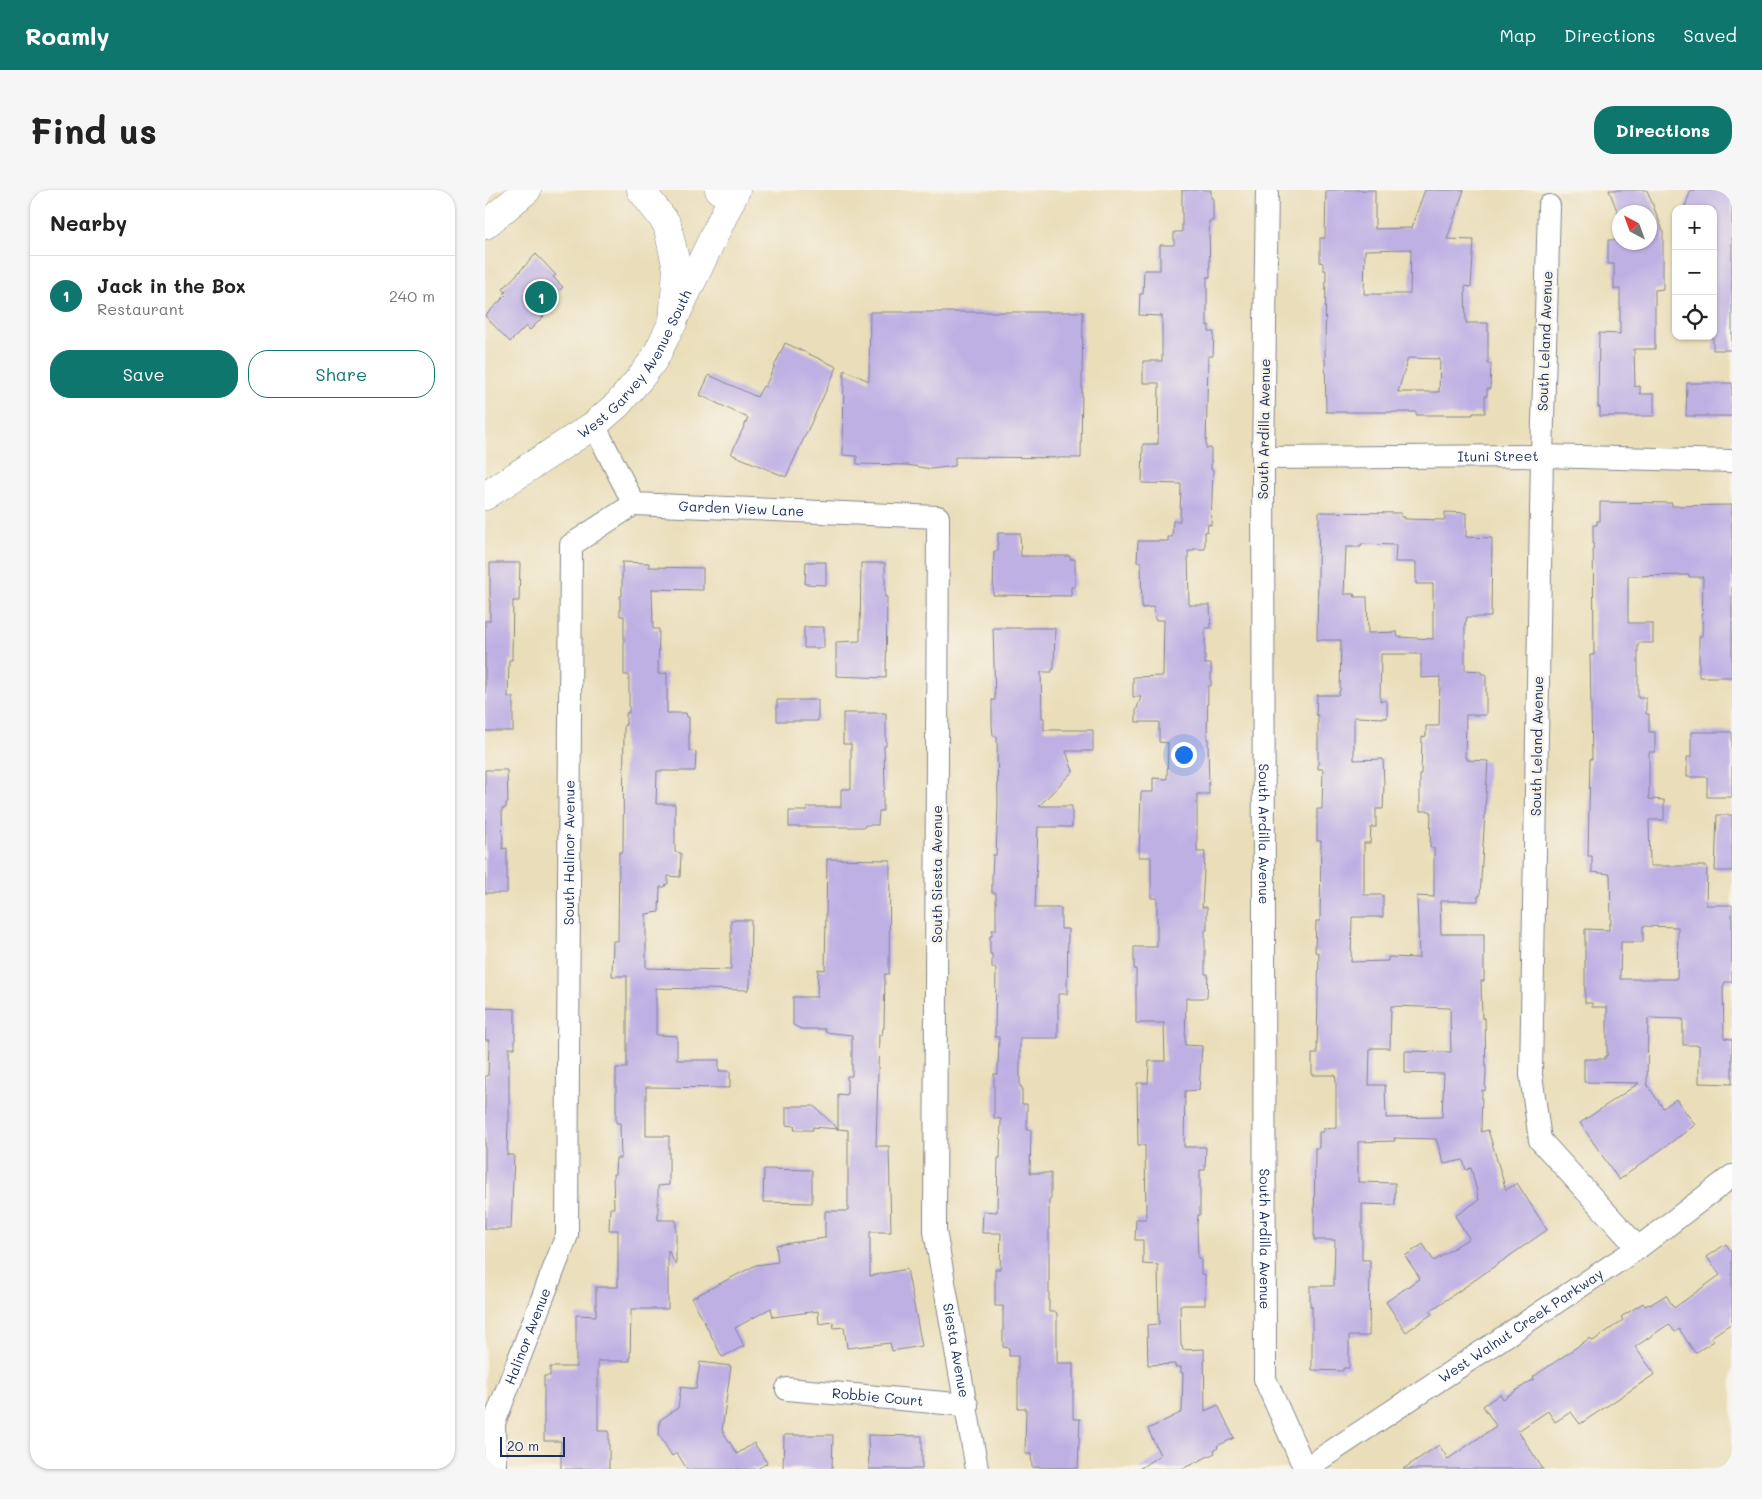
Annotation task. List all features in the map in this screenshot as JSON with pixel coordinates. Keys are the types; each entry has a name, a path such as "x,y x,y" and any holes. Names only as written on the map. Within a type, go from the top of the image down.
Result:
{"main road":[{"path":"485,226 527,190"},
{"path":"641,190 667,224 677,269 673,323"},
{"name":"West Garvey Avenue South","path":"485,496 594,426 618,404 641,377 655,358 673,323 730,192"}],"street":[{"name":"South Ardilla Avenue","path":"1267,190 1263,458 1265,1379 1305,1469"},
{"name":"South Leland Avenue","path":"1549,206 1542,456 1531,1075 1540,1140 1638,1248"},
{"path":"594,426 634,504"},
{"name":"Ituni Street","path":"1263,458 1542,456 1732,461"},
{"name":"Garden View Lane","path":"634,504 938,517"},
{"name":"South Halinor Avenue","path":"567,1235 571,545 634,504"},
{"name":"South Siesta Avenue","path":"935,1231 938,517"},
{"name":"West Walnut Creek Parkway","path":"1305,1469 1638,1248 1732,1176"},
{"name":"Siesta Avenue","path":"935,1231 977,1469"},
{"name":"Halinor Avenue","path":"495,1469 494,1423 567,1235"},
{"name":"Robbie Court","path":"787,1389 967,1405"}],"building":[{"path":"1182,190 1211,190 1211,198 1213,198 1213,221 1209,221 1210,277 1207,277 1207,326 1209,325 1209,332 1214,332 1213,356 1208,356 1206,448 1211,448 1211,470 1213,470 1211,525 1208,524 1207,532 1205,532 1205,549 1188,551 1189,605 1210,605 1211,628 1205,628 1205,664 1211,664 1211,686 1208,686 1207,739 1209,794 1197,794 1197,852 1205,852 1202,907 1207,907 1205,974 1208,974 1207,998 1186,998 1185,1045 1202,1046 1199,1090 1185,1091 1184,1147 1206,1147 1205,1170 1200,1170 1200,1215 1198,1215 1197,1225 1198,1258 1201,1258 1201,1274 1205,1274 1205,1305 1180,1305 1181,1346 1183,1350 1204,1349 1205,1411 1218,1405 1234,1438 1217,1446 1218,1448 1214,1450 1215,1453 1182,1469 1139,1469 1160,1455 1148,1429 1182,1412 1183,1373 1181,1373 1181,1367 1175,1367 1175,1364 1148,1365 1147,1325 1159,1324 1158,1265 1143,1264 1143,1240 1135,1240 1136,1219 1146,1219 1145,1145 1138,1145 1137,1083 1148,1083 1149,1061 1165,1061 1164,1023 1136,1023 1134,947 1157,947 1157,898 1151,898 1151,857 1139,857 1141,792 1153,792 1153,778 1167,779 1168,743 1159,742 1159,722 1136,722 1136,711 1141,697 1133,697 1133,677 1163,676 1164,620 1155,620 1154,607 1142,608 1141,562 1137,562 1138,541 1168,541 1168,537 1172,537 1173,521 1180,521 1181,484 1142,483 1143,444 1158,444 1159,383 1143,383 1143,361 1162,361 1162,316 1139,315 1140,294 1143,294 1144,270 1160,270 1160,245 1174,245 1174,232 1182,232"},
{"path":"1326,190 1375,190 1375,229 1411,228 1425,190 1464,190 1447,239 1474,240 1471,287 1465,286 1466,323 1488,323 1488,364 1491,364 1490,389 1487,389 1487,396 1485,396 1485,413 1473,413 1473,415 1416,415 1416,412 1326,412 1326,270 1323,270 1323,263 1320,262 1320,238 1325,238","holes":["1411,249 1410,294 1364,294 1365,250","1408,358 1440,359 1439,392 1398,392"]},
{"path":"1609,190 1647,190 1653,205 1615,205"},
{"path":"1691,190 1732,190 1732,350 1713,350 1713,340 1717,340 1717,205 1685,205"},
{"path":"1657,216 1663,231 1663,289 1655,290 1655,349 1634,349 1635,387 1640,386 1640,394 1654,394 1654,416 1600,416 1600,407 1598,407 1599,333 1620,334 1620,289 1614,289 1614,264 1608,264 1608,240 1612,240 1612,250 1657,250"},
{"path":"536,254 556,275 553,277 563,287 546,304 551,309 530,330 526,326 510,342 485,316 506,295 503,289"},
{"path":"870,312 1083,312 1081,458 955,457 955,466 931,469 907,465 857,464 857,456 843,455 844,370 869,381"},
{"path":"785,343 837,367 786,477 731,454 748,418 700,395 709,375 757,397 763,386 765,387"},
{"path":"1687,383 1732,383 1732,416 1686,416"},
{"path":"1600,502 1672,503 1672,506 1732,505 1732,677 1699,677 1699,636 1702,636 1703,577 1689,577 1689,575 1628,576 1628,623 1653,623 1653,643 1638,643 1638,698 1646,698 1646,714 1649,714 1649,732 1655,732 1655,752 1649,752 1649,799 1664,800 1664,820 1649,820 1650,866 1707,866 1706,905 1732,905 1732,982 1725,982 1723,987 1724,1038 1732,1039 1732,1084 1699,1083 1699,1045 1683,1045 1683,1019 1649,1018 1646,1083 1663,1108 1676,1099 1695,1125 1619,1180 1580,1123 1639,1083 1584,1082 1584,1059 1605,1059 1605,1056 1607,1056 1607,1007 1592,1007 1592,1003 1585,1003 1585,929 1609,930 1609,924 1611,924 1610,874 1592,872 1592,856 1588,856 1590,759 1592,759 1590,655 1594,655 1593,525 1597,525 1597,521 1600,521","holes":["1643,926 1678,927 1677,979 1620,979 1621,942 1643,942"]},
{"path":"1319,512 1401,513 1401,517 1405,517 1405,519 1445,520 1445,512 1466,513 1466,537 1492,538 1491,617 1467,617 1465,622 1465,670 1481,671 1481,674 1486,674 1486,715 1466,715 1465,758 1467,760 1488,761 1480,896 1478,896 1478,901 1440,901 1441,934 1484,934 1484,981 1481,981 1482,1018 1485,1018 1486,1073 1485,1091 1482,1090 1481,1132 1488,1130 1506,1190 1517,1183 1547,1230 1430,1311 1432,1314 1406,1332 1386,1302 1420,1278 1405,1256 1423,1244 1434,1261 1469,1238 1455,1216 1479,1200 1471,1168 1466,1170 1463,1160 1444,1164 1436,1139 1394,1138 1395,1141 1358,1142 1358,1182 1395,1183 1395,1205 1362,1204 1362,1260 1370,1260 1369,1336 1349,1336 1349,1368 1343,1368 1343,1371 1312,1370 1312,1306 1310,1306 1310,1286 1334,1286 1335,1240 1314,1240 1315,1148 1319,1148 1319,1132 1323,1132 1323,1129 1336,1128 1335,1075 1312,1075 1312,1054 1317,1054 1319,953 1315,952 1316,921 1320,921 1321,841 1317,841 1317,809 1322,809 1323,769 1318,769 1318,715 1316,715 1317,695 1338,695 1340,690 1341,640 1317,640","holes":["1361,544 1396,545 1395,562 1416,562 1416,584 1433,584 1433,639 1398,637 1397,632 1368,633 1367,597 1355,597 1354,594 1344,594 1346,547 1361,547","1381,654 1421,654 1421,678 1440,677 1439,726 1426,726 1426,736 1422,737 1420,775 1420,811 1431,811 1430,848 1434,848 1434,897 1417,896 1419,958 1388,957 1388,961 1351,962 1352,917 1383,917 1383,895 1364,895 1364,843 1370,843 1371,827 1376,827 1376,809 1383,809 1383,759 1354,760 1354,717 1387,718 1387,701 1380,701","1391,1006 1450,1008 1451,1052 1405,1051 1405,1073 1444,1074 1442,1117 1386,1118 1385,1085 1369,1085 1370,1048 1390,1048"]},
{"path":"998,533 1020,533 1021,556 1070,556 1070,559 1075,559 1075,587 1071,587 1071,596 993,595 994,551 998,551"},
{"path":"622,562 649,563 649,567 703,568 703,590 652,589 653,629 659,629 658,674 667,673 667,713 686,713 687,717 689,717 689,750 696,752 695,771 657,771 656,804 675,804 675,852 681,853 680,877 668,876 668,884 665,887 660,887 659,912 646,914 646,968 731,970 731,920 751,920 750,987 748,987 748,990 656,988 656,1035 677,1036 677,1060 719,1060 719,1071 730,1071 730,1088 646,1087 646,1136 669,1136 669,1185 658,1186 658,1220 676,1220 676,1265 668,1250 668,1309 631,1309 630,1361 598,1361 598,1431 609,1431 609,1469 561,1469 561,1441 544,1441 544,1376 550,1376 550,1367 576,1367 576,1315 596,1316 596,1287 618,1287 618,1230 609,1230 610,1208 614,1208 613,1174 615,1174 616,1158 621,1158 620,1123 616,1123 616,1068 627,1068 627,976 612,976 613,941 618,941 619,852 623,852 624,725 626,725 626,713 629,713 629,675 624,675 624,616 620,616"},
{"path":"806,562 826,562 826,585 805,584"},
{"path":"490,563 520,563 519,601 513,601 512,660 509,660 508,697 513,697 513,731 485,731 485,621 490,621"},
{"path":"861,563 885,563 885,597 887,597 886,678 836,676 836,642 860,641"},
{"path":"804,627 824,627 824,648 804,648"},
{"path":"993,628 1055,628 1054,669 1052,669 1052,672 1041,672 1044,730 1093,730 1093,751 1066,751 1073,771 1039,806 1072,806 1072,827 1038,827 1035,908 1061,908 1061,929 1068,929 1067,994 1058,994 1058,1038 1020,1038 1022,1104 1027,1104 1027,1130 1031,1130 1030,1173 1051,1173 1051,1199 1049,1199 1049,1312 1056,1312 1057,1314 1057,1363 1073,1363 1073,1419 1080,1419 1078,1468 1032,1467 1031,1454 1025,1454 1026,1408 1018,1408 1018,1356 1009,1356 1009,1348 1003,1347 1003,1306 995,1306 995,1269 1000,1269 1001,1233 982,1233 983,1211 997,1212 1001,1119 994,1118 994,1074 998,1074 999,1037 995,1037 996,968 992,968 992,954 990,954 990,936 992,936 992,930 996,930 996,893 992,893 992,878 993,855 996,855 998,805 997,736 993,736 992,724 992,700 995,700"},
{"path":"777,700 818,700 818,721 777,721"},
{"path":"843,713 886,713 886,746 884,746 885,788 883,792 883,811 879,811 878,825 865,825 865,827 789,827 789,811 807,811 807,807 841,807 841,789 851,789 851,744 843,744"},
{"path":"1691,732 1732,732 1732,797 1707,797 1707,777 1687,777 1687,757 1691,757"},
{"path":"485,770 507,770 508,803 506,803 506,808 502,808 503,849 507,848 507,893 485,893"},
{"path":"1717,815 1732,815 1732,871 1715,871"},
{"path":"827,859 890,860 889,974 885,974 884,1028 882,1035 879,1035 876,1146 889,1146 891,1232 870,1232 870,1276 907,1269 922,1346 892,1351 890,1343 847,1348 844,1327 834,1328 833,1322 819,1324 818,1311 773,1317 771,1308 735,1328 744,1346 722,1357 692,1298 756,1265 778,1262 776,1245 825,1238 825,1211 848,1211 848,1130 838,1129 838,1094 847,1095 847,1076 852,1076 852,1035 825,1032 825,1029 801,1029 793,1025 793,997 817,997 818,969 825,970"},
{"path":"485,1008 515,1009 515,1048 509,1048 507,1155 514,1155 511,1229 485,1229 485,1076 488,1076 489,1040 485,1040"},
{"path":"814,1106 838,1129 813,1127 813,1130 794,1130 795,1127 786,1125 786,1107"},
{"path":"764,1169 812,1170 812,1203 763,1202"},
{"path":"1726,1244 1732,1253 1732,1323 1711,1337 1714,1341 1695,1353 1679,1329 1675,1332 1669,1324 1635,1347 1655,1374 1580,1424 1571,1412 1555,1422 1548,1411 1518,1431 1543,1469 1403,1469 1439,1445 1448,1459 1496,1426 1483,1406 1500,1394 1503,1399 1590,1338 1593,1341 1623,1320 1621,1317 1643,1303 1645,1306 1650,1305 1666,1295 1674,1308 1720,1275 1707,1257"},
{"path":"700,1362 731,1366 722,1430 737,1454 754,1443 767,1463 757,1469 687,1469 677,1453 672,1456 659,1435 660,1420 678,1408 681,1387 696,1389"},
{"path":"784,1435 833,1435 832,1469 783,1469"},
{"path":"868,1435 922,1436 922,1469 869,1469"}],"place":[{"name":"Jack in the Box","path":"541,297"}]}
